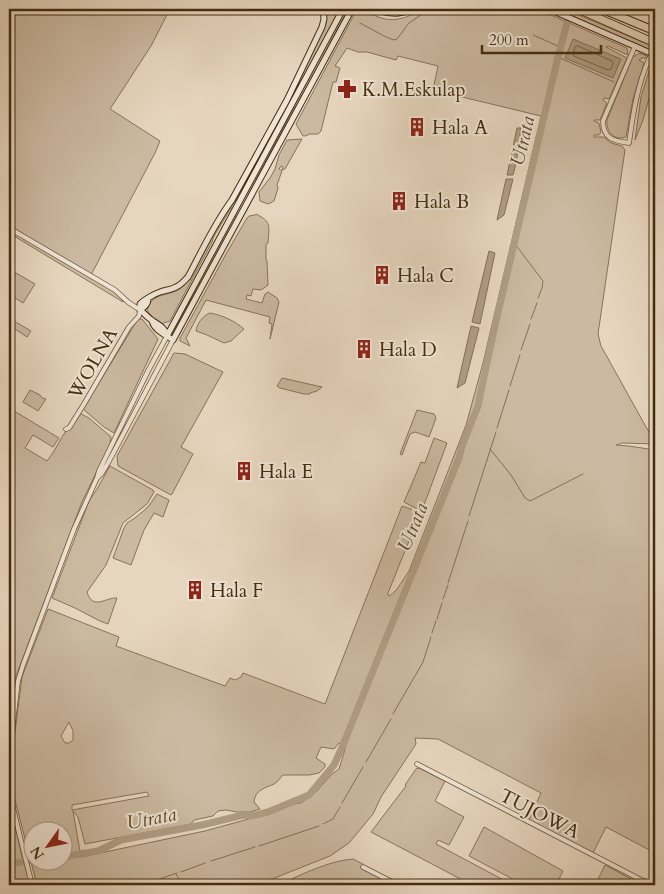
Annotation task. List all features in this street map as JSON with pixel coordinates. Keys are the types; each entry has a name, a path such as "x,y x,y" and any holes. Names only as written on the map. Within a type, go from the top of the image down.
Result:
{"highway":[{"path":"578,9 655,43"},
{"path":"602,9 655,31"}],"street":[{"path":"140,310 140,304 143,300 177,287 188,276 287,100 322,28 324,20 323,9"},
{"path":"9,757 18,682 22,669 74,530 99,471 148,371 343,9"},
{"path":"97,478 105,468 172,340 352,9"},
{"path":"375,9 397,14 412,9"},
{"path":"550,9 655,55"},
{"path":"635,46 603,121 605,132 612,140 629,143 637,93 643,73 655,48"},
{"path":"9,228 115,290 152,321 153,325 160,332 172,340"},
{"name":"WOLNA","path":"66,429 69,428 81,409 128,329 139,316 140,310"},
{"name":"TUJOWA","path":"417,764 651,885"},
{"path":"9,792 32,885"},
{"path":"363,867 398,885"}],"shaded area":[{"path":"9,9 170,9 151,46 110,109 160,141 91,275 9,225"},
{"path":"327,9 340,9 233,209 231,208 214,236 170,321 161,324 148,312 149,305 155,298 180,289 190,278 287,104 324,28"},
{"path":"346,9 348,9 317,70 248,195 300,93"},
{"path":"361,9 382,18 399,19 420,9 537,9 627,48 628,55 608,46 606,47 627,58 609,99 604,98 603,100 607,103 600,120 594,120 599,123 601,132 599,135 594,135 594,137 604,137 611,143 622,146 625,150 598,334 601,346 655,443 622,443 616,445 655,450 655,853 606,827 593,853 529,820 541,793 438,739 415,738 416,744 381,797 373,814 349,843 330,856 272,879 255,885 37,885 34,872 72,872 72,822 22,822 22,827 10,777 22,677 48,609 119,637 116,646 225,686 230,678 235,680 241,677 243,673 325,704 402,506 419,512 419,516 388,593 389,596 398,588 409,571 466,425 483,363 541,116 433,90 438,66 398,56 396,60 347,48 335,66 340,68 336,82 333,82 321,131 318,134 303,136 296,124 355,13","holes":["69,722 73,731 73,740 65,743 61,736","339,743 346,746 339,769 315,793 301,803 205,831 81,857 73,811 78,817 85,844 191,824 194,820 213,816 218,811 250,812 260,809 254,802 256,795 261,790 275,783 283,775 319,773 325,767 325,764 316,758 321,747 334,749","147,792 149,796 72,810 72,805"]},
{"path":"576,14 652,46 650,51 574,17"},
{"path":"639,53 647,56 647,58 639,60 644,63 633,99 626,137 614,137 609,132 607,120 633,56"},
{"path":"650,68 655,69 655,83 635,140 641,97"},
{"path":"302,139 285,169 282,170 283,167 281,166 279,169 282,171 274,201 268,204 260,201 259,192 275,169 279,155 287,140"},
{"path":"256,214 265,220 268,225 266,259 268,285 261,290 253,289 251,296 247,295 246,299 262,303 265,294 268,292 277,298 279,302 270,339 272,324 269,323 270,317 206,300 186,338 190,346 180,341 247,218"},
{"path":"234,215 237,217 181,321 179,320 193,296 200,278"},
{"path":"9,229 119,294 124,301 9,233"},
{"path":"9,269 35,284 23,303 9,294"},
{"path":"210,313 237,323 244,329 231,341 224,343 196,331 200,320"},
{"path":"9,318 31,331 27,337 9,325"},
{"path":"138,319 142,319 158,339 114,433 83,409"},
{"path":"174,353 185,354 223,372 181,447 193,454 171,495 118,466 117,456"},
{"path":"282,378 322,387 310,394 304,394 277,386"},
{"path":"30,390 46,399 38,411 23,402"},
{"path":"9,408 59,438 53,447 33,435 25,448 47,461 66,430 81,414 89,418 111,437 110,444 82,502 16,676 9,731 10,422"},
{"path":"417,410 434,414 436,418 429,437 415,432 410,434 402,455 400,454"},
{"path":"434,438 447,443 424,505 422,509 417,509 404,502 421,462 425,463"},
{"path":"110,466 154,492 147,504 123,523 106,565 87,592 90,598 96,602 117,598 108,624 52,598 89,501"},
{"path":"157,494 169,500 163,517 154,513 144,530 131,565 113,558 127,523 148,507"},
{"path":"419,768 445,781 435,801 464,817 449,845 438,840 436,844 513,885 472,885 371,832 406,786 416,769"},
{"path":"9,800 22,861 9,865"},
{"path":"484,827 563,871 556,885 524,885 469,856"},
{"path":"353,859 363,864 361,867 394,885 278,885 324,865"},
{"path":"22,863 22,872 27,872 30,885 9,885 9,867"},
{"path":"605,865 631,879 627,885 595,885"}],"water":[{"path":"573,39 621,59 613,78 565,58"},
{"path":"517,128 521,128 516,164 513,175 507,175"},
{"path":"506,179 513,179 504,215 497,220"},
{"path":"489,251 495,253 480,324 472,322"},
{"path":"471,326 479,328 465,383 457,388"}],"waterway":[{"path":"360,23 394,40 397,39 409,23 428,9"},
{"name":"Utrata","path":"72,855 98,851 121,840 202,825 243,815 251,816 268,812 309,795 334,765 459,458 478,406 558,57 572,9"},
{"path":"533,35 560,47"},
{"path":"558,57 614,82"},
{"path":"515,244 543,281 538,298"},
{"path":"531,319 537,303"},
{"path":"521,350 530,324"},
{"path":"510,386 520,355"},
{"path":"497,428 509,390"},
{"path":"469,516 496,432"},
{"path":"490,449 511,475 525,498 530,501 583,474"},
{"path":"448,583 468,521"},
{"path":"443,599 448,585"},
{"path":"437,619 442,603"},
{"path":"432,633 436,621"},
{"path":"393,714 423,662 431,637"},
{"path":"366,762 391,719"},
{"path":"342,803 363,767"},
{"path":"323,824 333,819 340,807"},
{"path":"259,846 319,826"},
{"path":"211,861 255,847"},
{"name":"Utrata","path":"9,866 22,862"},
{"path":"181,872 205,863"},
{"path":"142,885 177,873"},
{"path":"176,874 183,885"}],"place":[{"name":"K.M.Eskulap","path":"347,89"},
{"name":"Hala A","path":"417,127"},
{"name":"Hala B","path":"399,201"},
{"name":"Hala C","path":"382,275"},
{"name":"Hala D","path":"364,349"},
{"name":"Hala E","path":"244,471"},
{"name":"Hala F","path":"195,590"}]}
